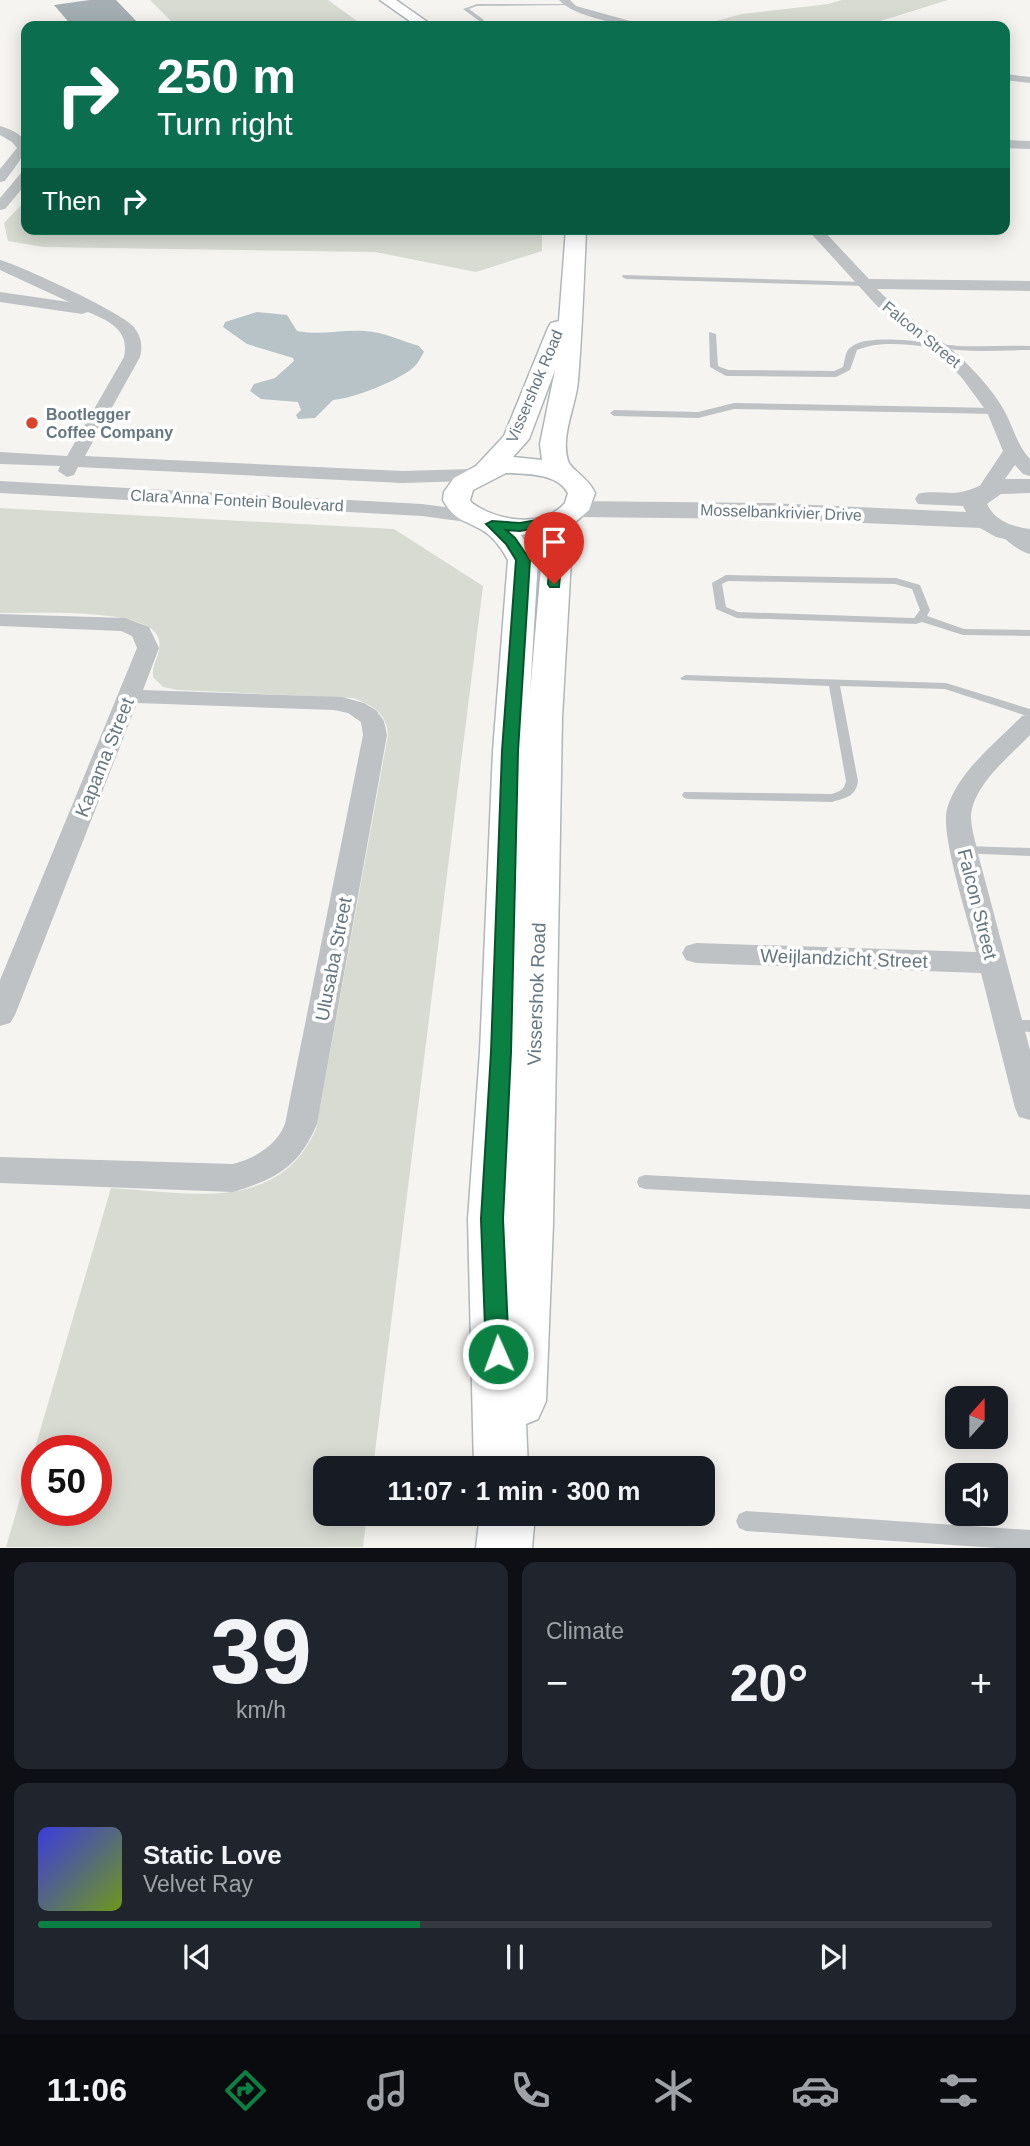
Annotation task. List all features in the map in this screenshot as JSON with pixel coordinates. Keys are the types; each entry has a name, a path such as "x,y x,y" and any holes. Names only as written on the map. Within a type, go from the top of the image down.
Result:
{"main road":[{"path":"387,0 418,21"},
{"name":"Vissershok Road","path":"515,1456 529,1224 545,718 568,497 555,461 553,444 566,384 576,235"},
{"name":"Vissershok Road","path":"501,1456 492,1219 501,1052 510,751 523,560 511,541 459,504 457,494 462,484 480,472 516,439 571,297"},
{"path":"480,472 526,465 568,497 520,527 483,521"},
{"path":"503,1526 504,1548"},
{"path":"504,1548 507,1526"}],"street":[{"path":"565,2 627,21"},
{"path":"1010,78 1030,80"},
{"path":"0,130 17,139 21,145"},
{"path":"1010,144 1030,145"},
{"path":"0,178 21,151"},
{"path":"0,206 21,182"},
{"name":"Falcon Street","path":"820,235 890,309 940,346 968,374 996,411 1012,451 1030,470"},
{"path":"0,264 96,309 128,329 135,342 135,349 56,490"},
{"path":"0,277 21,273"},
{"path":"866,284 1030,286"},
{"path":"0,297 49,306 96,309"},
{"path":"1012,451 1005,466 975,503 978,512 986,521 1023,539"},
{"name":"Clara Anna Fontein Boulevard","path":"0,458 402,477 480,472"},
{"name":"Mosselbankrivier Drive","path":"568,497 632,490 954,500 999,486 1030,486"},
{"name":"Clara Anna Fontein Boulevard","path":"0,487 402,508 483,521"},
{"name":"Mosselbankrivier Drive","path":"568,497 770,511 986,521"},
{"name":"Kapama Street","path":"0,620 114,624 134,628 145,637 148,648 0,1016"},
{"name":"Ulusaba Street","path":"0,1170 233,1178 253,1173 271,1164 294,1140 301,1124 375,735 373,722 362,711 334,703 128,696"},
{"name":"Falcon Street","path":"1030,720 963,799 959,813 964,850 993,963 1019,1026 1030,1108"},
{"name":"Weijlandzicht Street","path":"696,953 993,963"}],"lane":[{"path":"482,21 465,9 477,5 565,2"},
{"path":"626,277 866,284"},
{"path":"712,334 714,368 726,373 836,374 847,368 850,354 860,346 1030,348"},
{"path":"614,413 698,415 734,406 996,411"},
{"path":"922,618 925,610 916,587 896,581 726,578 717,583 721,609 737,615 916,621 922,618 962,632 1030,633"},
{"path":"686,678 946,686 1030,713"},
{"path":"688,795 824,799 846,794 852,781 834,682"},
{"path":"964,850 1030,852"},
{"path":"645,1182 1030,1202"},
{"path":"746,1521 1030,1540"}],"shaded area":[{"path":"150,0 328,0 357,21 171,21"},
{"path":"842,0 948,0 880,21 716,21 742,14"},
{"path":"21,205 21,235 542,235 542,251 476,272 375,252 43,247 8,241 4,223"},
{"path":"257,312 287,315 297,331 372,332 419,346 424,352 415,366 388,383 333,400 315,418 298,419 296,415 301,410 298,402 261,399 250,391 254,384 275,378 294,361 293,358 247,344 223,327 225,322"},
{"path":"0,508 394,529 483,586 374,1456 313,1456 313,1526 366,1526 363,1547 6,1547 21,1496 21,1526 112,1526 112,1435 39,1435 111,1188 199,1194 254,1187 278,1175 299,1156 316,1129 388,735 381,715 353,698 178,690 163,687 153,677 159,640 152,629 114,617 61,613 0,613"}],"building":[{"path":"116,0 136,21 68,21 54,5"}],"place":[{"name":"Bootlegger Coffee Company","path":"32,423"}],"route":[{"path":"498,1354 492,1219 501,1052 510,751 523,560 511,541 492,524 520,527 559,520 554,584"}]}
